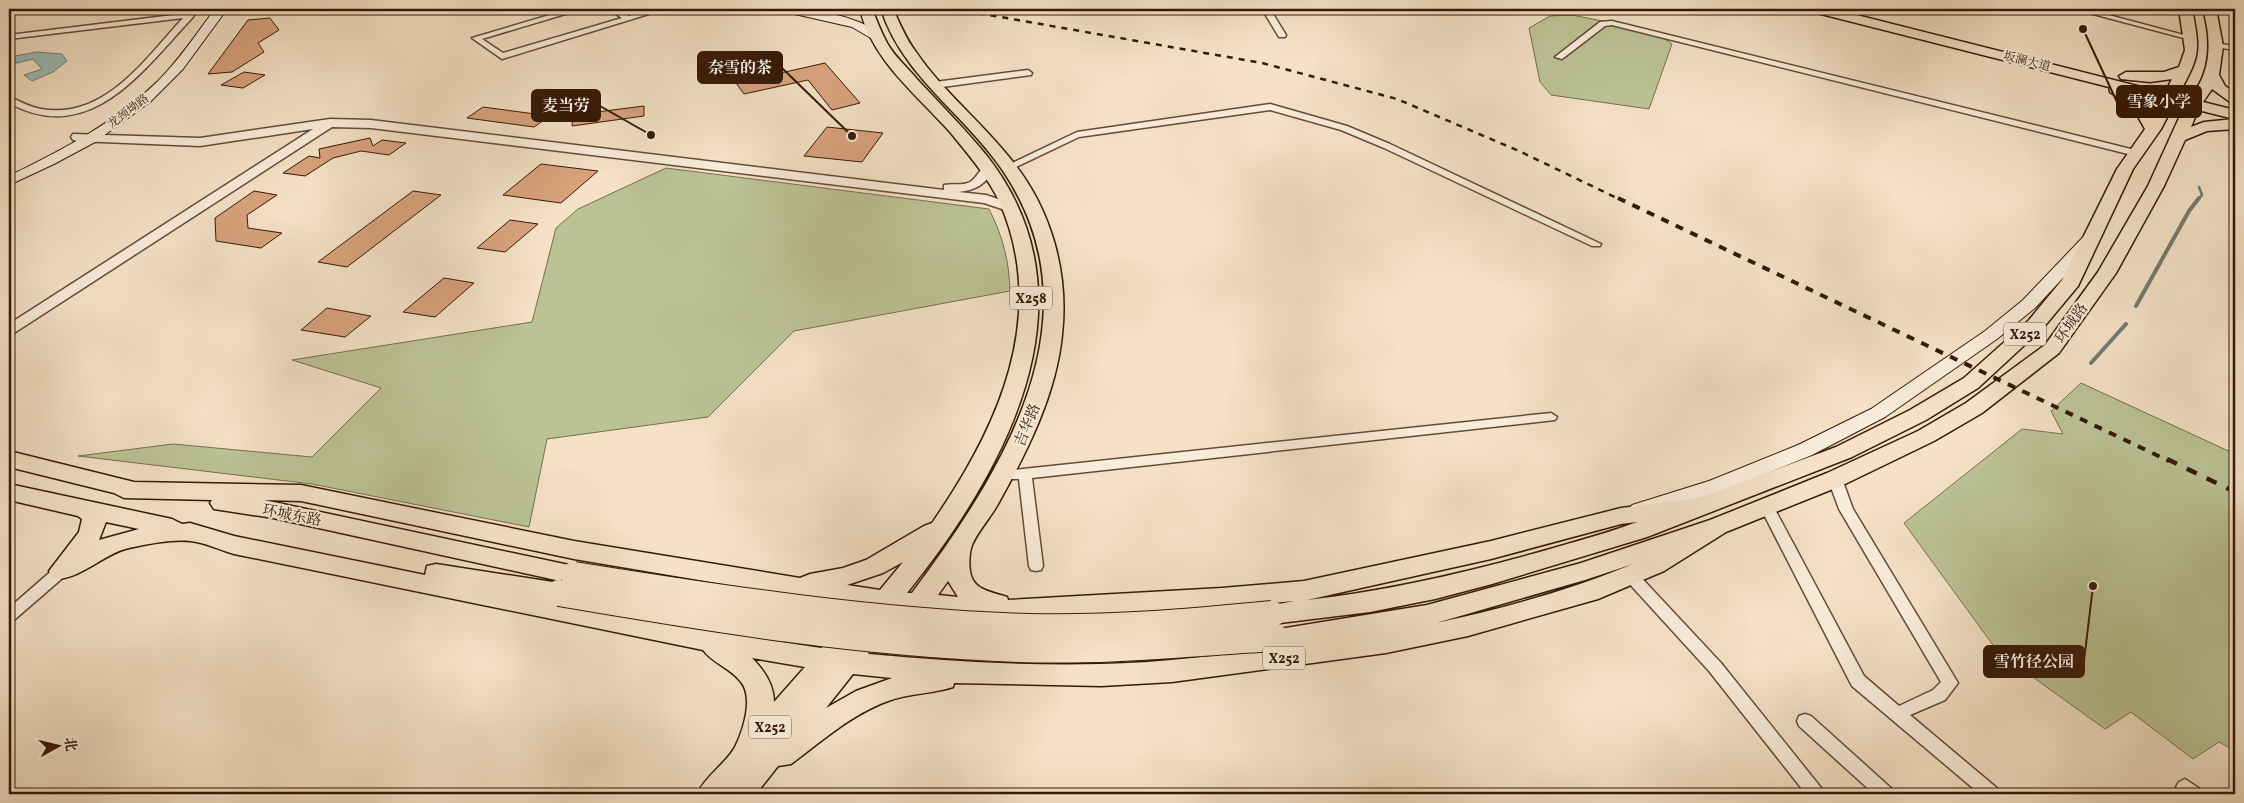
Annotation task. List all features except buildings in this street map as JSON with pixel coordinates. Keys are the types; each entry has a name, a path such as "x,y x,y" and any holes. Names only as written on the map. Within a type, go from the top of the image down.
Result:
{"main road":[{"name":"龙颈坳路","path":"9,174 88,135 147,86 209,9"},
{"name":"龙颈坳路","path":"9,181 132,109 161,85 221,9"},
{"path":"786,9 856,24 876,37"},
{"path":"807,9 830,13 853,9"},
{"name":"吉华路","path":"837,661 918,604 1014,475 1049,358 1054,317 1053,279 1047,244 1028,197 889,56 876,37 866,9"},
{"name":"吉华路","path":"712,794 751,763 837,661 945,524 977,472 994,439 1011,400 1024,357 1030,317 1030,280 1025,246 999,168 904,45 887,9"},
{"name":"坂澜大道","path":"1818,9 2076,74 2172,94"},
{"name":"坂澜大道","path":"1847,9 2103,73 2196,101 2235,115"},
{"name":"环城路","path":"1698,506 1844,452 1918,415 1971,383 2036,324 2071,282 2125,169 2153,129 2186,68 2192,50 2186,9"},
{"name":"环城路","path":"1718,526 1766,505 1835,479 1926,436 1974,408 2052,350 2107,273 2156,186 2176,138 2211,74 2217,45 2210,9"},
{"path":"2103,73 2154,78 2174,75 2186,68"},
{"path":"2076,74 2116,90 2134,100 2141,107 2153,129"},
{"path":"2211,74 2218,89 2235,100"},
{"name":"坂澜大道","path":"2196,101 2235,106"},
{"path":"2176,138 2204,127 2235,124"},
{"path":"124,490 301,493 574,550 776,584 885,601 918,604 997,610 1222,598 1304,591 1381,576 1492,550 1621,516 1716,486 1805,450 1878,413 1991,335 2029,304 2096,231"},
{"name":"环城东路","path":"9,459 124,490 273,510 567,584"},
{"path":"9,492 190,532 243,547 704,640 837,661"},
{"path":"1621,516 1698,506"},
{"path":"61,571 94,552 118,542 143,537 190,532 567,584 735,624 947,645 1020,649 1103,649 1274,626 1370,602 1492,576 1639,531 1698,506"},
{"path":"61,571 93,529 93,517 86,509"},
{"path":"776,584 814,583 868,569 901,554 945,524"},
{"path":"1274,626 1324,633 1427,615 1576,574 1718,526"},
{"name":"X252","path":"837,661 975,674 1101,675 1172,671 1386,644 1478,624 1598,589 1655,566 1718,526"},
{"path":"961,546 956,572 968,590 990,602 1023,609"},
{"path":"704,640 736,659 750,672 759,688 761,708 751,763"},
{"path":"751,763 866,698 896,688 975,674"},
{"name":"吉华路","path":"738,794 751,763"}],"street":[{"path":"578,9 476,38 502,56 661,9"},
{"path":"612,9 627,18"},
{"path":"1266,9 1282,35"},
{"path":"2078,9 2191,38"},
{"path":"9,37 190,15 122,87 93,107 50,114 36,112 9,100"},
{"path":"1559,57 1603,24 1612,23 2136,153"},
{"path":"2217,45 2235,48"},
{"path":"935,85 1028,73"},
{"path":"88,135 200,142 327,122 377,119 945,188 963,188 978,184 999,168 1077,135 1270,107 1344,128 1387,146 1596,244"},
{"path":"9,330 327,122"},
{"path":"9,322 327,122 371,124 966,197 998,202 1011,208"},
{"path":"1036,566 1014,475 1551,417"},
{"path":"1835,479 1846,509 1950,683 1939,695 1896,714"},
{"path":"1766,505 1858,681 1992,794"},
{"path":"9,616 61,571"},
{"path":"1631,576 1716,666 1816,794"},
{"path":"1806,720 1886,794"}],"green space":[{"path":"1572,15 1653,31 1672,44 1649,109 1551,95 1540,82 1529,28 1550,16"},
{"path":"666,168 989,209 1004,249 1010,291 794,331 708,417 547,439 529,527 312,484 78,456 173,444 312,457 381,388 292,360 532,322 556,228 578,209"},
{"path":"2081,383 2235,454 2235,751 2219,742 2193,759 2131,712 2105,729 1998,652 1904,523 2022,429 2063,434 2051,411"}],"water":[{"path":"37,52 62,54 67,61 53,72 32,81 24,75 42,69 33,59 13,64 9,57"}],"waterway":[{"path":"2198,200 2202,195 2199,187"},
{"path":"2136,306 2189,211 2199,198"},
{"path":"2091,363 2126,324"}],"railway":[{"path":"955,9 1262,63 1397,99 1519,151 1621,200"},
{"path":"1618,198 2169,461"},
{"path":"2167,459 2235,492"}],"place":[{"name":"雪象小学","path":"2083,29"},
{"name":"麦当劳","path":"651,135"},
{"name":"奈雪的茶","path":"852,136"},
{"name":"雪竹径公园","path":"2093,586"}]}
